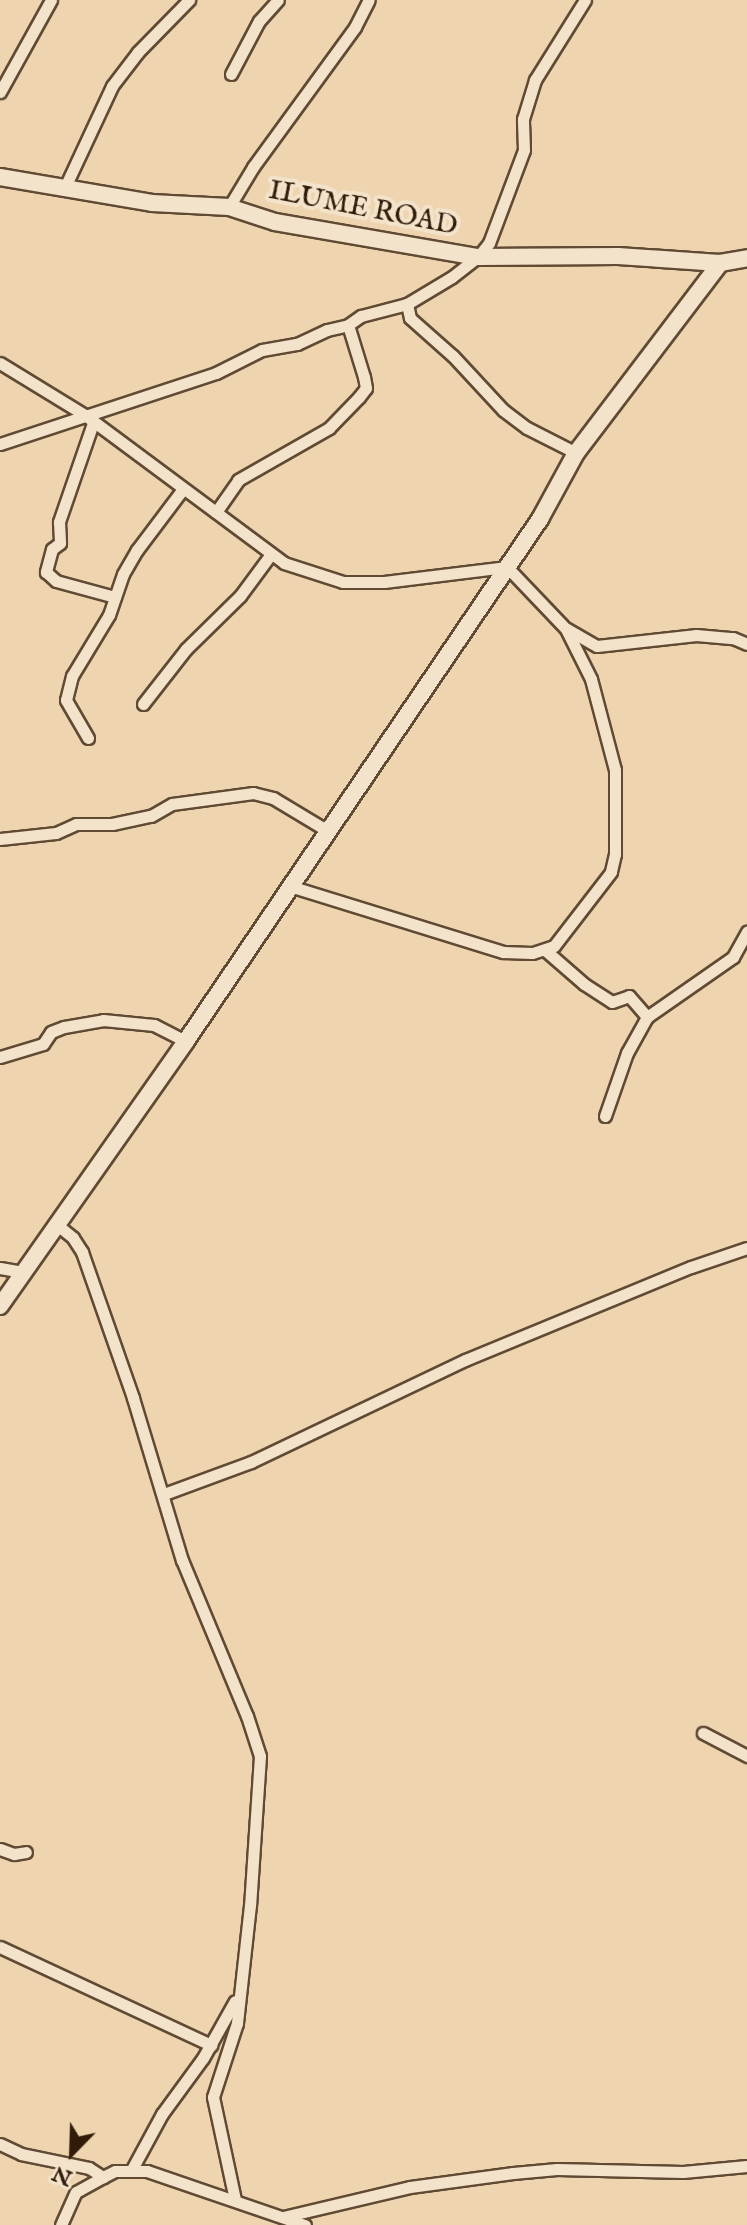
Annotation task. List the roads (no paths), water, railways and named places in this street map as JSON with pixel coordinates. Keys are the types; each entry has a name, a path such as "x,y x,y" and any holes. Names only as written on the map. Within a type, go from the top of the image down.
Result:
{"street":[{"path":"0,92 51,0"},
{"path":"65,187 112,86 138,52 189,0"},
{"path":"231,74 259,21 278,0"},
{"path":"229,207 253,167 355,27 369,0"},
{"path":"0,444 89,419 216,373 262,350 297,344 327,330 348,325 361,316 407,304 478,257 489,243 524,150 523,119 535,80 585,0"},
{"name":"ILUME ROAD","path":"0,177 152,203 229,207 275,222 478,257 618,256 720,263 747,258"},
{"path":"0,1306 186,1041 540,519 576,453 720,263"},
{"path":"407,304 410,318 453,356 503,410 527,428 576,453"},
{"path":"216,512 238,480 329,428 366,388 348,325"},
{"path":"0,363 89,419 271,554 304,572 343,582 384,582 507,567"},
{"path":"89,419 59,522 60,543 52,549 46,572 56,581 115,597"},
{"path":"88,738 68,708 66,693 137,550 183,489"},
{"path":"143,704 186,649 240,596 271,554"},
{"path":"290,886 503,952 545,950 554,946 604,882 615,854 615,770 591,679 566,629 507,567"},
{"path":"566,629 597,646 696,635 733,638 747,644"},
{"path":"0,839 56,833 76,824 112,824 151,816 172,804 241,793 273,798 328,831"},
{"path":"605,1116 627,1053 647,1017 733,957 747,932"},
{"path":"545,950 574,977 612,1002 629,996 647,1017"},
{"path":"0,1057 43,1044 51,1032 64,1027 103,1020 154,1025 186,1041"},
{"path":"56,1224 73,1238 82,1252 164,1494 182,1560 247,1716 260,1756 250,1905 234,2033 213,2097 235,2200"},
{"path":"164,1494 251,1462 465,1360 691,1267 747,1248"},
{"path":"0,1268 23,1272"},
{"path":"703,1733 747,1756"},
{"path":"0,1849 14,1854 26,1852"},
{"path":"0,1947 211,2045"},
{"path":"131,2171 162,2114 211,2045 240,1988"},
{"path":"0,2144 21,2154 89,2168 103,2177"},
{"path":"283,2217 410,2187 513,2173 557,2169 683,2172 747,2166"},
{"path":"61,2225 76,2192 115,2171 147,2171 305,2225"}]}
